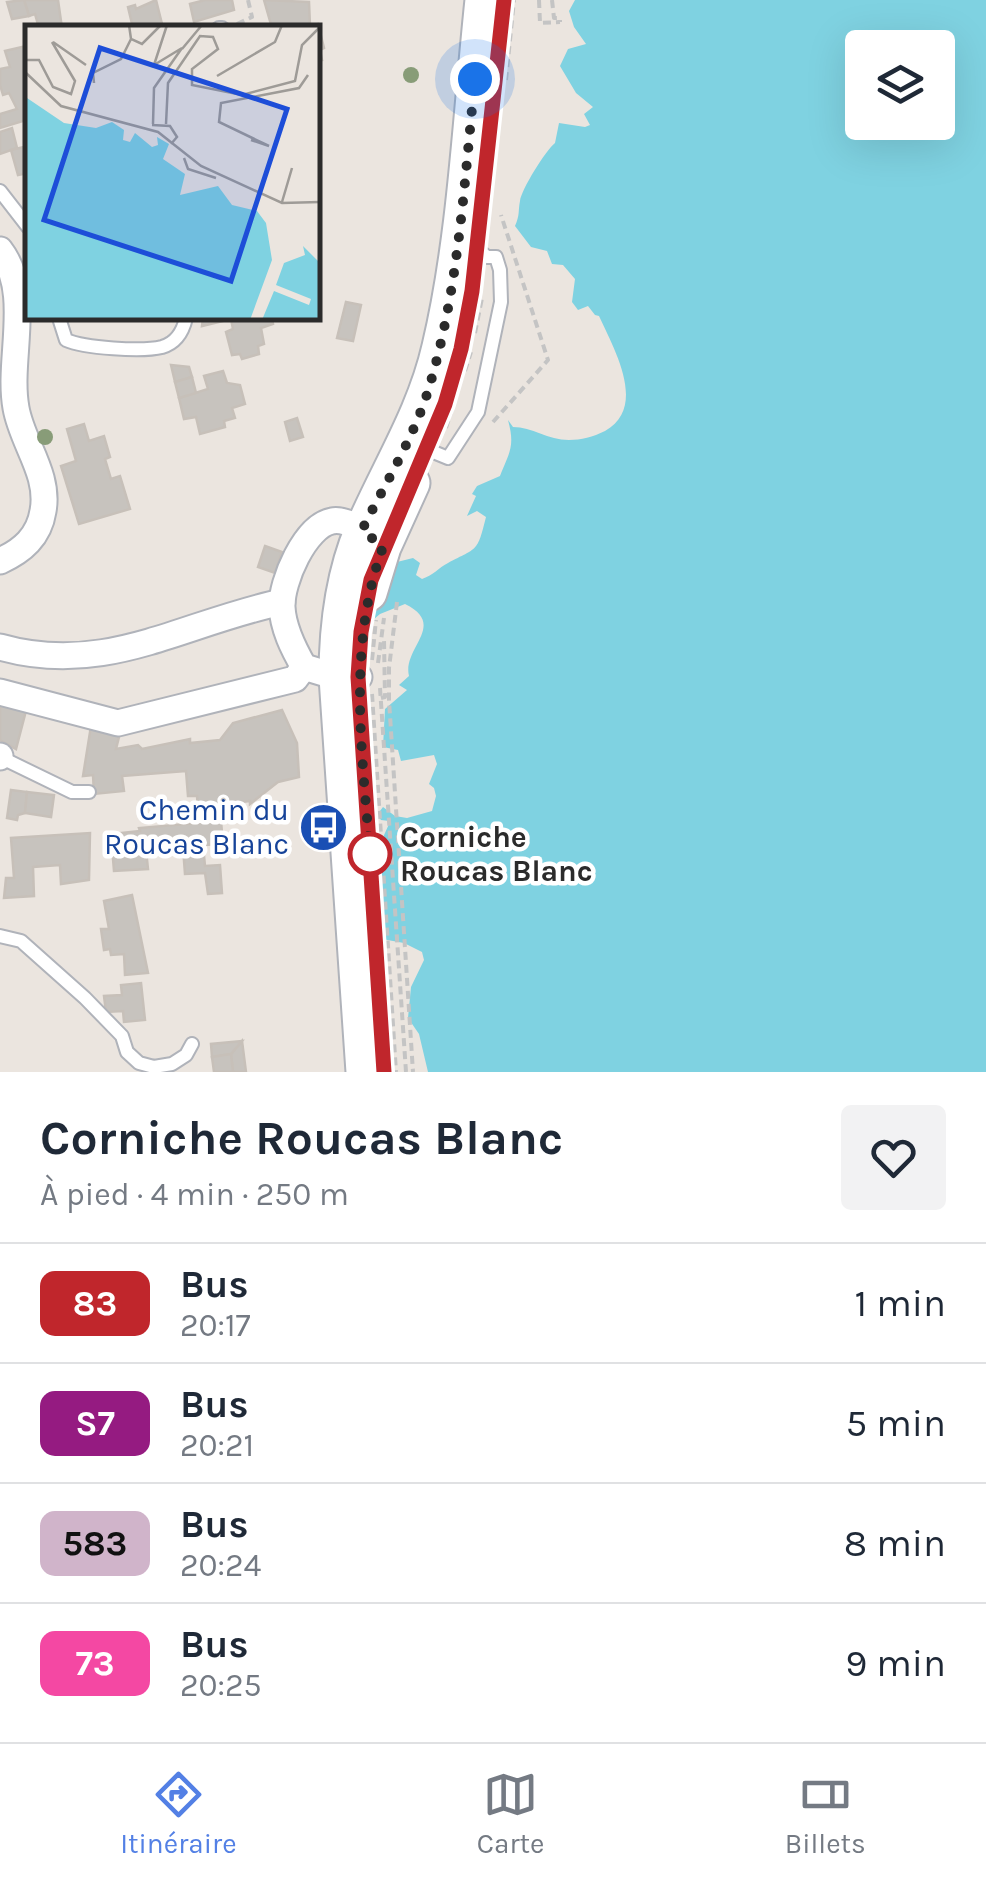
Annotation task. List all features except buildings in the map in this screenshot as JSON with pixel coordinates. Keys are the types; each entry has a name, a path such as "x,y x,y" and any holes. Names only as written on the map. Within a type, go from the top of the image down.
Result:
{"main road":[{"path":"364,1072 354,680 378,618 371,580 378,538 427,394 452,288 484,0"},
{"path":"384,1072 354,680 337,628 348,572 378,538 426,449 445,404 461,349 504,0"}],"street":[{"path":"0,250 13,278 16,298 16,411 44,486 44,510 37,533 22,550 0,561"},
{"path":"354,680 287,633 282,602 286,578 314,531 332,521 378,538"},
{"path":"0,647 63,657 110,654 248,609 282,602"},
{"path":"0,692 118,722 296,679 354,680"}],"lane":[{"path":"0,192 25,223"},
{"path":"59,320 66,340 82,347 161,347 174,340 186,320"},
{"path":"0,756 72,792 89,792"},
{"path":"0,936 22,941 85,998 122,1036 127,1052 139,1063 154,1067 172,1064 186,1055 192,1044"}],"path":[{"path":"236,25 252,17 248,0"},
{"path":"538,0 540,23 560,22 560,18 554,18 552,0"},
{"path":"399,594 390,645 389,700 414,1072"},
{"path":"354,680 385,697 378,618"},
{"path":"354,680 378,663 378,618"},
{"path":"378,618 354,680 396,1072"},
{"path":"354,680 406,1072"}],"water":[{"path":"575,0 986,0 986,1072 428,1072 419,1034 408,1018 411,987 424,960 422,952 374,933 363,882 389,824 377,815 383,807 395,816 407,818 432,811 436,796 429,784 437,764 434,755 401,761 398,750 383,747 385,709 407,690 399,685 409,676 423,620 405,604 380,614 367,625 360,595 383,551 397,562 413,558 420,563 416,575 422,579 475,548 486,517 477,511 467,516 476,496 472,494 477,486 500,476 510,448 508,420 513,427 561,439 578,439 605,431 618,421 624,408 624,377 599,316 588,306 578,310 572,302 575,279 563,265 552,264 547,251 531,247 515,226 521,196 534,170 555,143 559,123 590,125 584,114 593,107 576,93 560,66 568,49 586,44 569,11"}],"bus line":[{"name":"83","path":"384,1072 358,677 361,632 371,580 445,404 461,349 472,291 504,0"}],"place":[{"name":"Chemin du Roucas Blanc","path":"324,827"},
{"name":"Corniche Roucas Blanc","path":"370,854"}],"route":[{"path":"370,854 358,677 362,625 371,580 383,547 362,530 409,438 440,347 452,288 475,79"}]}
